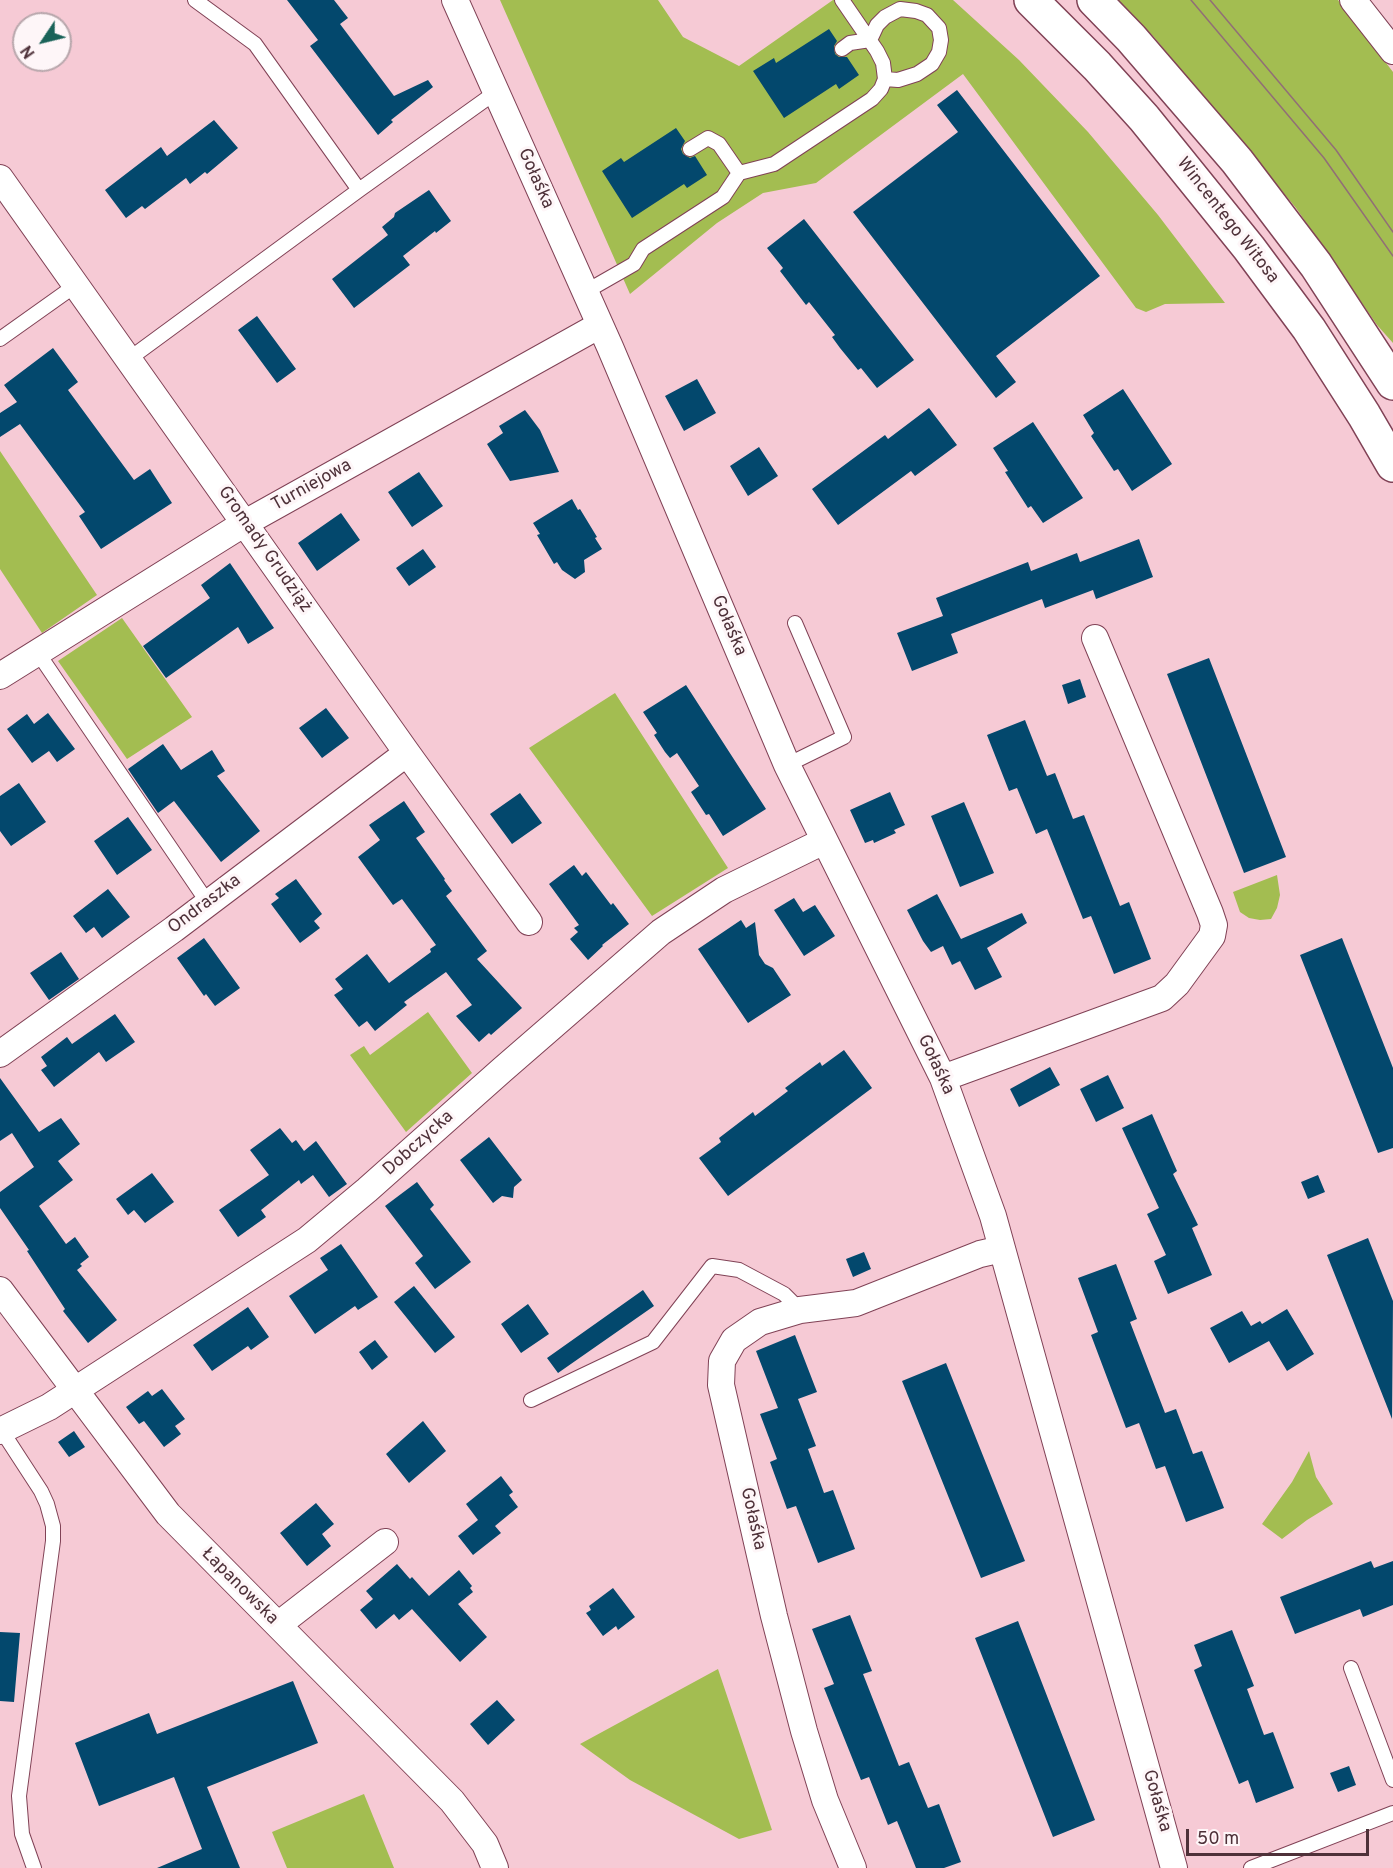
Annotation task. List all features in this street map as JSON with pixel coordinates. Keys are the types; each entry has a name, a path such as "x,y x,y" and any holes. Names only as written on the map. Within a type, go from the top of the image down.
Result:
{"main road":[{"name":"Wincentego Witosa","path":"1031,0 1097,66 1144,118 1249,248 1314,337 1393,465"},
{"path":"1094,0 1131,38 1245,170 1316,265 1393,383"}],"street":[{"name":"Gołaśka","path":"455,0 600,325 787,765 943,1078 993,1216 1174,1868"},
{"path":"1353,0 1393,51"},
{"name":"Gromady Grudziąż","path":"0,178 529,922"},
{"name":"Turniejowa","path":"0,676 245,523 600,325"},
{"path":"943,1078 1162,998 1177,984 1212,936 1214,926 1210,913 1095,638"},
{"name":"Ondraszka","path":"0,1054 208,903 407,753"},
{"name":"Dobczycka","path":"1,1431 49,1407 307,1240 368,1190 661,932 724,890 824,841"},
{"name":"Gołaśka","path":"853,1868 825,1800 804,1731 774,1616 721,1385 722,1360 734,1340 760,1322 800,1310 856,1303 980,1254 1002,1249"},
{"name":"Łapanowska","path":"0,1290 168,1514 452,1801 485,1844 495,1868"},
{"path":"278,1625 385,1542"}],"lane":[{"path":"195,0 255,44 359,190"},
{"path":"585,292 634,264 643,249 723,197 739,173 774,165 872,99 885,79 883,63 842,0"},
{"path":"870,40 877,25 885,17 900,9 916,10 927,15 939,28 939,52 932,64 917,74 898,80 885,79"},
{"path":"842,49 850,43 870,40"},
{"path":"129,359 496,92"},
{"path":"690,149 708,138 719,144 739,173"},
{"path":"0,339 76,285"},
{"path":"787,765 844,738 795,623"},
{"path":"38,653 208,903"},
{"path":"531,1400 653,1342 712,1266 739,1270 784,1294 800,1310"},
{"path":"1,1431 41,1491 53,1526 53,1541 19,1796 22,1834 34,1868"},
{"path":"1351,1668 1393,1780"},
{"path":"1251,1868 1393,1813"}],"green space":[{"path":"500,0 658,0 683,37 739,66 833,0 953,0 1019,60 1088,132 1158,215 1225,303 1165,304 1146,312 1136,308 963,74 816,183 763,193 717,223 630,294"},
{"path":"1116,0 1338,0 1393,72 1393,343 1377,325 1296,208 1153,36"},
{"path":"0,451 97,595 42,633 0,569"},
{"path":"122,618 192,717 127,759 58,661"},
{"path":"615,693 728,868 652,916 529,748"},
{"path":"1277,875 1280,895 1271,919 1249,918 1240,912 1233,892"},
{"path":"428,1012 472,1073 406,1132 350,1055 364,1046 370,1055"},
{"path":"1309,1451 1316,1477 1333,1504 1282,1539 1262,1524 1292,1482"},
{"path":"718,1669 772,1830 739,1839 630,1780 580,1744"},
{"path":"364,1794 394,1868 287,1868 272,1832"}],"building":[{"path":"287,0 334,0 348,18 340,24 394,96 428,80 433,87 391,120 393,122 378,135 310,46 318,40"},
{"path":"829,29 837,41 834,46 835,54 839,57 847,57 859,75 839,89 836,84 784,118 753,71 774,58 776,63"},
{"path":"957,90 1100,276 996,356 1016,382 996,398 853,212 958,132 937,105"},
{"path":"214,120 238,148 207,174 205,172 190,184 186,178 145,209 142,206 126,218 105,190 161,147 167,156"},
{"path":"676,128 685,141 681,149 683,154 690,158 695,156 707,175 687,188 684,184 632,218 602,171 621,158 624,162"},
{"path":"429,190 451,221 403,256 410,265 354,308 332,279 388,235 382,227 394,217 395,213"},
{"path":"804,219 914,360 877,388 861,368 858,370 840,348 832,337 835,335 809,302 806,305 780,271 783,268 767,248"},
{"path":"257,316 296,369 277,383 238,330"},
{"path":"53,348 78,382 68,390 134,480 150,469 172,503 101,549 79,516 85,512 20,424 0,437 0,413 17,402 4,385"},
{"path":"697,379 716,413 684,431 665,396"},
{"path":"1123,389 1172,464 1132,491 1118,469 1114,471 1091,436 1094,433 1083,415"},
{"path":"929,408 957,445 915,476 911,471 838,525 812,489 885,435 888,439"},
{"path":"525,410 540,430 559,472 510,481 487,444 503,433 499,426"},
{"path":"1033,422 1083,498 1043,523 1031,506 1028,508 993,448"},
{"path":"759,447 778,476 748,496 730,466"},
{"path":"419,472 443,506 412,527 388,492"},
{"path":"572,499 597,537 595,538 602,549 584,560 585,572 575,579 562,570 557,562 554,564 537,535 540,534 533,523"},
{"path":"341,513 360,540 317,571 298,543"},
{"path":"1139,539 1153,577 1096,599 1093,590 1045,608 1042,599 951,634 958,653 912,671 897,633 943,616 936,598 1028,562 1031,571 1077,553 1080,562"},
{"path":"423,549 436,567 409,586 396,568"},
{"path":"230,563 274,628 248,644 238,627 166,678 143,646 210,598 201,585"},
{"path":"1209,658 1286,857 1244,873 1167,674"},
{"path":"1080,679 1086,697 1068,704 1062,685"},
{"path":"686,685 766,809 723,836 691,792 699,786 677,753 670,758 665,752 654,735 657,733 643,712"},
{"path":"326,708 349,738 322,758 299,728"},
{"path":"48,713 75,749 57,762 49,751 32,763 7,729 27,714 34,724"},
{"path":"1025,720 1047,776 1055,773 1073,819 1084,815 1120,906 1129,902 1151,959 1114,974 1091,916 1083,919 1047,829 1036,834 1017,788 1009,791 987,735"},
{"path":"163,744 181,770 212,750 225,771 217,776 260,831 221,862 174,801 158,813 128,769"},
{"path":"19,783 46,822 11,846 0,831 0,796"},
{"path":"890,792 905,825 894,830 896,833 874,843 873,840 865,843 850,810"},
{"path":"520,793 542,823 512,844 490,814"},
{"path":"404,801 425,832 416,838 452,891 446,896 487,951 477,959 522,1008 491,1035 489,1033 479,1042 456,1016 472,1005 446,972 404,1002 407,1005 375,1031 367,1021 359,1027 334,995 343,989 335,979 367,954 389,983 431,952 430,949 436,945 402,899 393,905 358,857 380,840 369,825"},
{"path":"964,802 994,873 960,887 931,816"},
{"path":"128,817 152,850 117,875 94,841"},
{"path":"574,865 582,876 586,872 629,924 602,945 588,960 570,939 578,932 574,928 579,925 549,884"},
{"path":"296,879 322,914 314,921 320,928 300,943 271,904 279,898 275,894"},
{"path":"108,889 130,917 102,938 94,927 86,933 73,916"},
{"path":"937,894 961,939 1022,913 1027,923 987,948 1002,977 975,990 960,961 952,965 943,946 931,952 907,910"},
{"path":"794,898 803,912 815,905 835,936 804,956 774,910"},
{"path":"741,920 746,928 755,922 759,955 765,964 773,968 791,995 748,1023 698,949"},
{"path":"204,938 240,988 215,1006 206,994 204,996 177,958"},
{"path":"1342,938 1393,1068 1393,1148 1378,1153 1300,955"},
{"path":"61,952 79,979 49,1000 30,973"},
{"path":"115,1014 135,1042 106,1062 99,1052 54,1087 41,1070 47,1066 41,1057 67,1037 72,1044"},
{"path":"844,1050 872,1088 728,1196 699,1158 721,1142 719,1138 753,1112 755,1116 788,1091 785,1088 801,1076 820,1062 822,1066"},
{"path":"1050,1067 1060,1085 1019,1107 1010,1089"},
{"path":"1108,1075 1124,1108 1096,1122 1080,1089"},
{"path":"0,1078 39,1132 61,1118 80,1144 58,1161 73,1180 39,1206 66,1244 75,1237 89,1257 80,1264 82,1266 77,1270 117,1320 88,1343 63,1311 65,1309 27,1251 29,1250 0,1208 0,1192 34,1167 12,1133 0,1141"},
{"path":"1152,1114 1177,1171 1173,1174 1198,1225 1192,1228 1212,1275 1168,1294 1154,1261 1166,1255 1147,1214 1159,1208 1122,1128"},
{"path":"280,1128 292,1143 296,1140 304,1151 316,1141 347,1184 329,1197 313,1175 301,1184 299,1180 261,1210 266,1217 238,1237 219,1210 269,1175 250,1150"},
{"path":"489,1137 522,1180 514,1187 513,1198 502,1196 493,1203 460,1160"},
{"path":"152,1173 174,1202 145,1223 134,1210 128,1215 116,1199"},
{"path":"1318,1175 1325,1192 1308,1199 1301,1182"},
{"path":"417,1182 434,1205 430,1209 471,1262 435,1289 415,1263 423,1256 385,1206"},
{"path":"1368,1238 1393,1301 1392,1419 1327,1255"},
{"path":"341,1244 378,1297 358,1310 355,1306 315,1334 289,1296 328,1270 320,1258"},
{"path":"864,1252 871,1269 853,1277 846,1259"},
{"path":"1116,1264 1137,1319 1130,1322 1165,1413 1176,1409 1193,1454 1202,1451 1224,1508 1186,1522 1165,1466 1156,1469 1139,1423 1126,1428 1091,1335 1098,1332 1078,1278"},
{"path":"414,1286 455,1337 435,1353 394,1302"},
{"path":"643,1290 654,1306 558,1373 547,1358"},
{"path":"528,1304 549,1334 521,1353 501,1324"},
{"path":"248,1307 269,1337 251,1350 248,1346 212,1371 193,1345"},
{"path":"1287,1309 1314,1354 1287,1371 1269,1341 1229,1363 1210,1328 1242,1311 1251,1326 1260,1321 1262,1324"},
{"path":"795,1335 817,1392 798,1399 816,1446 808,1449 824,1493 833,1490 855,1549 818,1563 796,1506 787,1509 770,1462 777,1459 760,1414 778,1408 756,1351"},
{"path":"375,1340 388,1357 372,1370 359,1352"},
{"path":"946,1363 1025,1561 981,1578 902,1381"},
{"path":"162,1389 185,1419 175,1426 181,1434 164,1447 144,1421 139,1424 126,1407 148,1391 152,1396"},
{"path":"423,1421 446,1451 409,1483 386,1454"},
{"path":"74,1431 85,1447 69,1457 58,1442"},
{"path":"501,1476 513,1492 509,1495 518,1507 495,1526 501,1533 473,1555 458,1536 478,1520 466,1504"},
{"path":"316,1503 334,1524 322,1534 331,1546 307,1566 280,1533"},
{"path":"1371,1561 1374,1568 1393,1561 1393,1605 1363,1617 1360,1609 1295,1634 1280,1597"},
{"path":"397,1564 429,1596 459,1570 472,1586 470,1588 473,1592 458,1604 487,1637 460,1662 412,1609 399,1620 394,1614 376,1629 360,1610 373,1599 366,1591"},
{"path":"613,1588 635,1617 618,1630 616,1626 603,1636 586,1613 591,1610 589,1606"},
{"path":"850,1615 872,1671 863,1674 899,1766 909,1762 928,1808 939,1804 961,1862 944,1868 916,1868 897,1821 888,1825 869,1777 861,1780 824,1688 834,1684 812,1629"},
{"path":"1018,1621 1095,1820 1053,1837 975,1638"},
{"path":"1232,1630 1254,1686 1247,1689 1264,1735 1273,1732 1294,1788 1256,1803 1248,1780 1239,1784 1194,1670 1202,1666 1194,1645"},
{"path":"0,1632 20,1633 14,1702 0,1701"},
{"path":"293,1681 318,1743 207,1787 240,1868 157,1868 202,1849 174,1777 99,1806 75,1743 149,1713 157,1734"},
{"path":"497,1700 515,1720 488,1745 470,1724"},
{"path":"1349,1766 1356,1785 1338,1792 1330,1773"}],"tram line":[{"path":"1191,0 1324,158 1393,256"},
{"path":"1210,0 1336,150 1393,232"}]}
